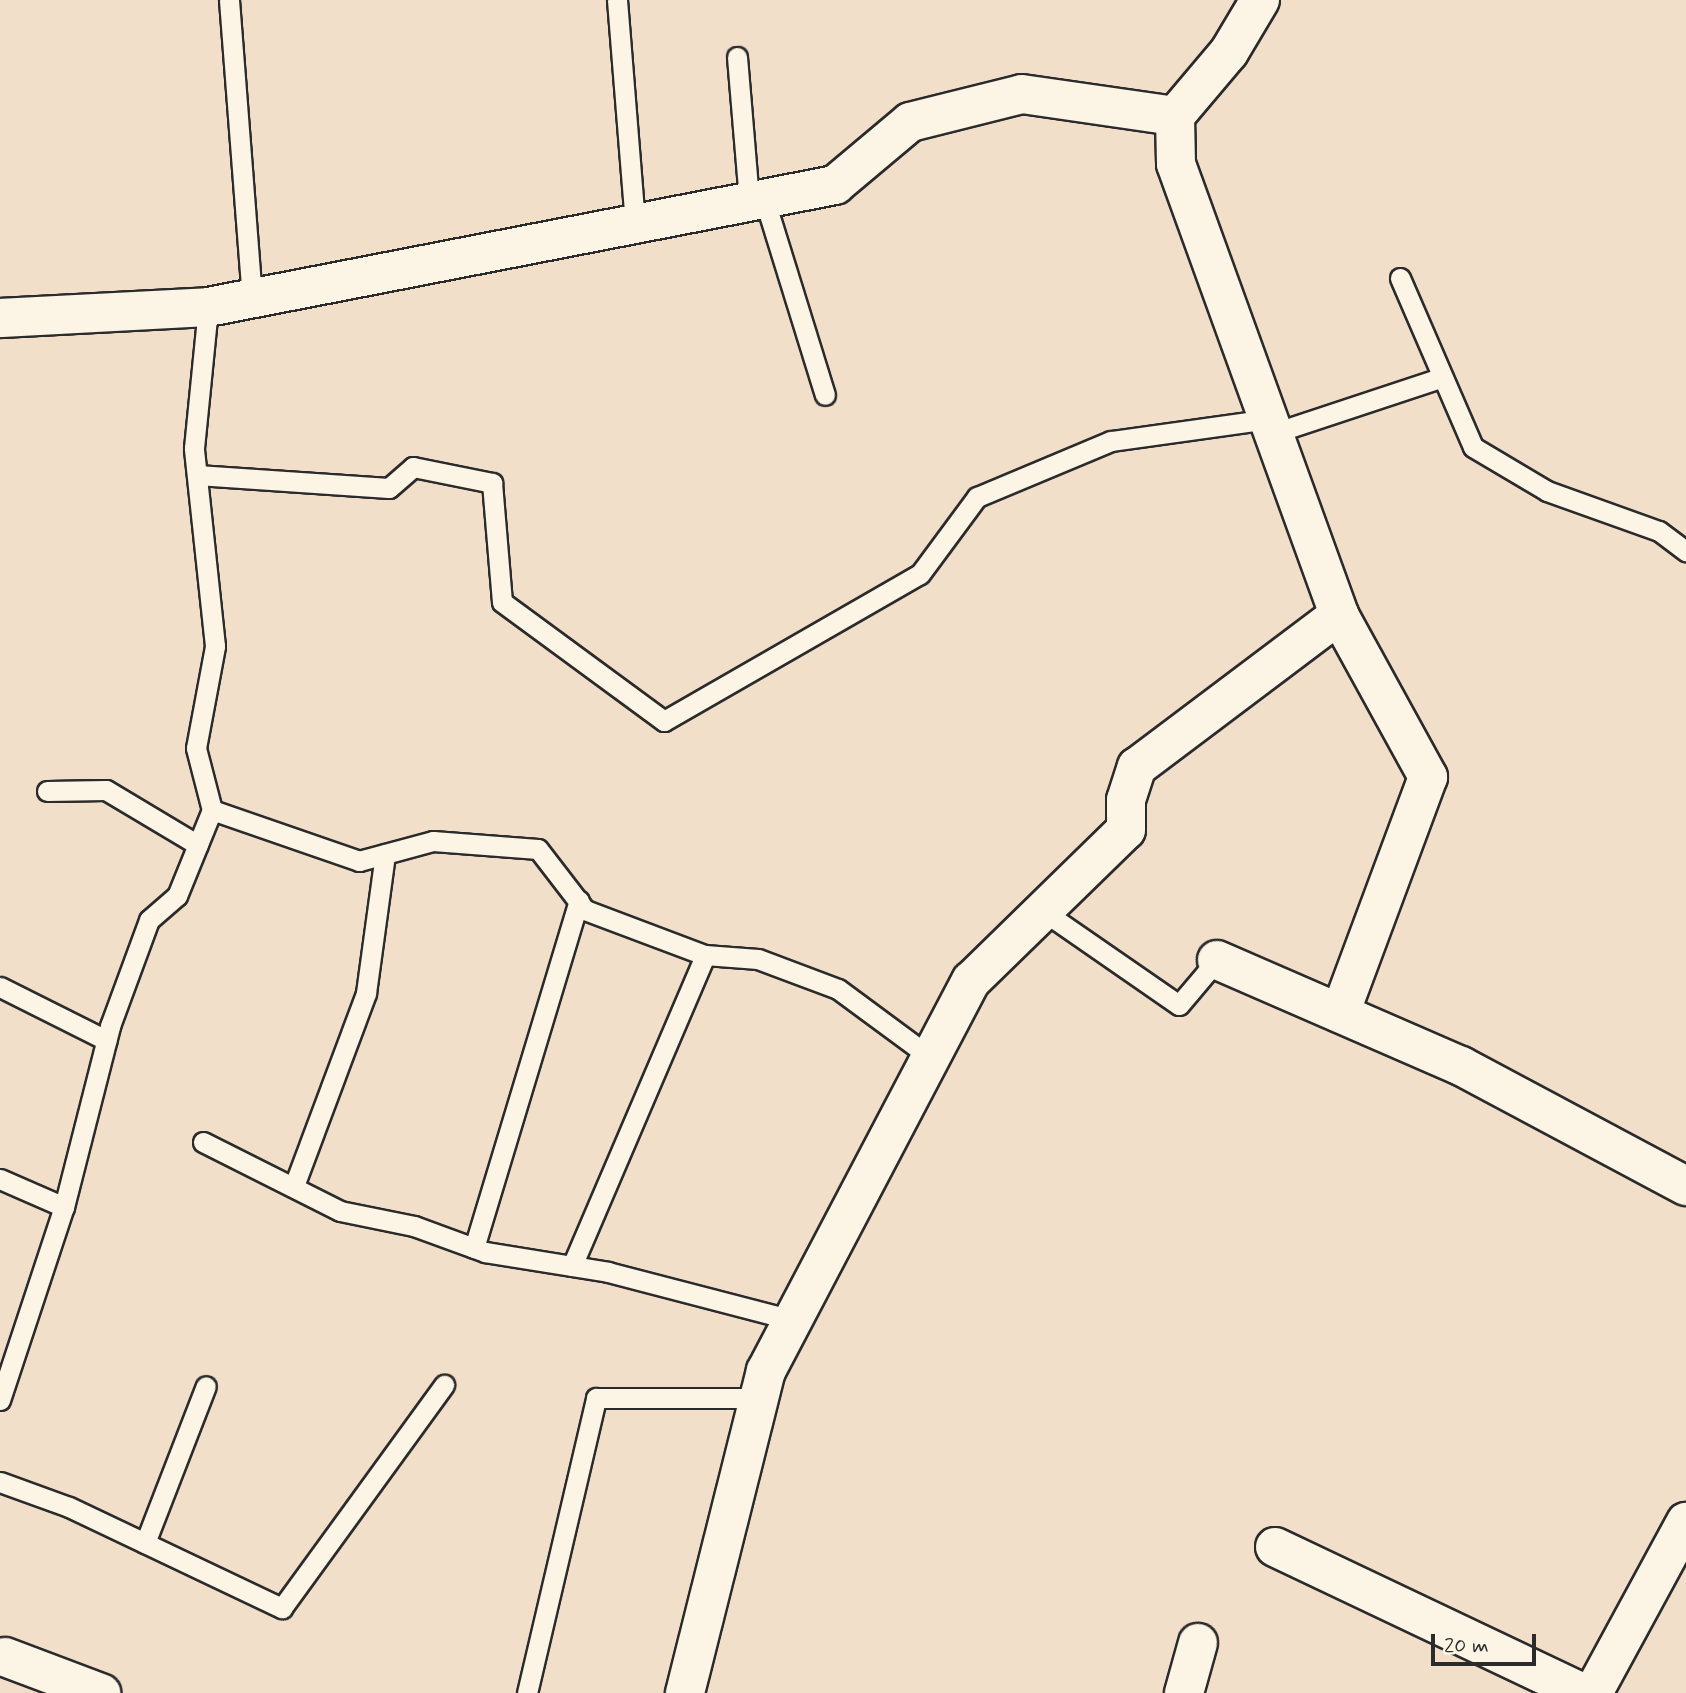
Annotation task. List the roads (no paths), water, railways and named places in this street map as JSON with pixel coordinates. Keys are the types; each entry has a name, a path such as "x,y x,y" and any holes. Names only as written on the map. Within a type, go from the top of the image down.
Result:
{"street":[{"path":"1260,0 1229,52 1175,116 1176,164 1339,615 1428,777 1340,1013"},
{"path":"0,318 208,307 835,185 910,122 1022,94 1175,116"},
{"path":"685,1693 759,1398 792,1320 929,1056 971,981 1126,830 1126,800 1137,767 1339,615"},
{"path":"1217,960 1461,1066 1686,1186"},
{"path":"1593,1693 1686,1522"},
{"path":"1275,1547 1583,1693"},
{"path":"1184,1693 1198,1643"},
{"path":"2,1662 101,1693"}],"lane":[{"path":"229,0 252,298"},
{"path":"617,0 635,223"},
{"path":"737,57 756,200 825,396"},
{"path":"1400,278 1440,378 1473,447 1547,491 1658,531 1686,551"},
{"path":"0,1400 64,1207 106,1040 149,920 177,896 212,810 196,748 215,646 194,448 208,307"},
{"path":"197,475 389,488 413,467 492,484 502,602 664,721 920,574 977,497 1111,441 1271,426 1440,378"},
{"path":"47,791 106,790 198,845"},
{"path":"212,810 359,861 433,841 538,849 585,910 705,955 758,959 838,989 929,1056"},
{"path":"294,1186 366,993 381,922 385,854"},
{"path":"474,1248 579,901"},
{"path":"1043,911 1179,1005 1217,960"},
{"path":"572,1266 705,955"},
{"path":"0,987 106,1040"},
{"path":"203,1142 340,1211 414,1226 474,1248 572,1266 792,1320"},
{"path":"0,1179 64,1207"},
{"path":"0,1482 145,1543 282,1608 444,1385"},
{"path":"145,1543 206,1386"},
{"path":"527,1693 596,1398 759,1398"}]}
